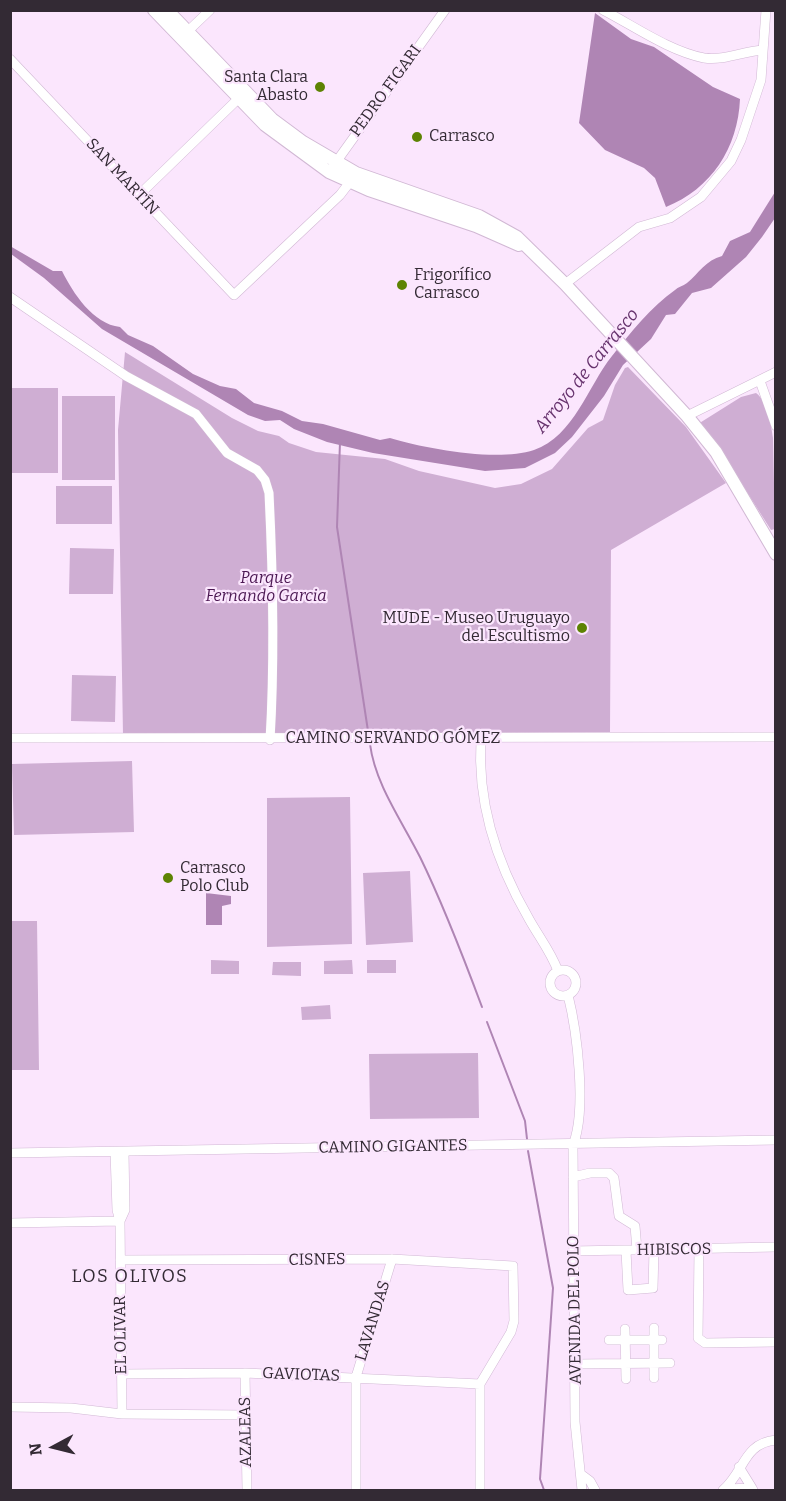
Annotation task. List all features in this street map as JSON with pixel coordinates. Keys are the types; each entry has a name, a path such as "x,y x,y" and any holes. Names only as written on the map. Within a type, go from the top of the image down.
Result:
{"main road":[{"path":"154,10 238,99 280,138 353,177 524,246 565,284 687,416 716,452 771,535 776,554"},
{"path":"167,10 272,119 332,167"}],"street":[{"path":"188,32 210,10"},
{"name":"PEDRO FIGARI","path":"332,167 445,10"},
{"path":"603,10 675,48 704,58 724,58 748,51 764,50"},
{"path":"565,284 639,226 670,218 701,197 731,160 741,140 761,80 766,10"},
{"name":"SAN MARTÍN","path":"10,59 234,295 340,195 353,177"},
{"path":"140,195 238,99"},
{"path":"10,297 126,376 196,414 227,453 257,470 265,480 269,493 272,587 273,683 270,740"},
{"path":"687,416 776,372"},
{"path":"760,381 776,426"},
{"name":"CAMINO SERVANDO GÓMEZ","path":"10,738 270,740 776,737"},
{"path":"481,739 480,765 484,801 494,845 504,873 558,971"},
{"path":"558,971 570,972 575,978 574,990 568,995 556,994 551,988 552,976 558,971"},
{"name":"AVENIDA DEL POLO","path":"568,995 578,1054 578,1132 573,1145 573,1251 576,1450 582,1475 582,1491"},
{"name":"CAMINO GIGANTES","path":"10,1153 776,1140"},
{"name":"EL OLIVAR","path":"120,1152 125,1210 120,1221 122,1414"},
{"path":"573,1177 591,1173 609,1173 614,1178 617,1213 635,1226 637,1250"},
{"path":"10,1223 120,1221"},
{"name":"HIBISCOS","path":"573,1251 776,1247"},
{"path":"699,1249 698,1338 705,1343 776,1342"},
{"path":"626,1251 628,1290 650,1290 653,1288 654,1250"},
{"name":"CISNES","path":"120,1260 392,1259 513,1266 514,1321 511,1332 480,1384"},
{"name":"LAVANDAS","path":"356,1491 357,1377 392,1259"},
{"path":"654,1328 658,1340 654,1378"},
{"path":"625,1329 626,1379"},
{"path":"609,1340 658,1340"},
{"path":"576,1364 670,1363"},
{"name":"GAVIOTAS","path":"122,1374 245,1373 480,1384"},
{"name":"AZALEAS","path":"245,1373 247,1491"},
{"path":"480,1384 480,1491"},
{"path":"10,1407 71,1408 122,1414 246,1415"},
{"path":"725,1490 757,1445 776,1440"},
{"path":"725,1490 752,1489 740,1467"},
{"name":"AVENIDA DEL POLO","path":"582,1475 590,1481 596,1491"}],"green space":[{"name":"Parque Fernando Garcia","path":"125,352 232,418 258,431 279,436 289,443 316,452 385,459 419,471 495,488 521,484 552,469 588,428 603,420 615,385 625,368 628,367 686,427 726,483 611,550 610,732 123,735 118,430"},
{"path":"11,388 58,388 58,473 11,473"},
{"path":"756,393 766,408 773,438 775,529 771,530 719,448 698,424 741,397"},
{"path":"62,396 115,396 115,480 62,480"},
{"path":"56,486 112,486 112,524 56,524"},
{"path":"70,548 114,549 113,594 69,594"},
{"path":"72,675 116,676 115,722 71,721"},
{"path":"132,761 134,832 14,835 12,764"},
{"path":"350,797 352,944 267,947 267,798"},
{"path":"410,871 413,942 366,945 363,873"},
{"path":"11,921 37,921 39,1070 11,1070"},
{"path":"211,960 239,961 239,974 211,974"},
{"path":"352,960 353,974 324,974 324,961"},
{"path":"367,960 396,960 396,973 367,973"},
{"path":"273,962 301,962 301,976 272,975"},
{"path":"330,1005 331,1019 302,1020 301,1007"},
{"path":"478,1053 479,1118 370,1119 369,1054"}],"shaded area":[{"path":"595,13 631,39 654,47 713,87 740,99 734,134 719,165 696,189 666,207 655,178 644,168 605,150 579,123"},
{"path":"775,192 775,218 746,257 711,288 692,293 675,314 666,315 651,339 623,365 604,396 572,437 555,453 525,468 485,471 373,453 327,442 294,429 280,420 265,421 248,415 102,329 44,278 11,254 10,246 53,271 62,271 78,298 101,320 120,327 128,335 153,346 193,374 220,386 236,389 254,403 282,411 302,421 323,424 380,440 390,438 442,450 501,455 534,450 560,434 579,409 603,368 641,321 666,297 687,283 707,264 722,256 730,241 750,232"},
{"path":"206,893 231,896 231,904 222,906 222,925 206,925"}],"waterway":[{"path":"340,442 337,527 368,731"},
{"path":"370,744 383,788 437,894 482,1007"},
{"path":"487,1022 525,1121 527,1139"},
{"path":"528,1151 553,1288 540,1479 544,1490"}],"place":[{"name":"Santa Clara Abasto","path":"320,87"},
{"name":"Carrasco","path":"417,137"},
{"name":"Frigorífico Carrasco","path":"402,285"},
{"name":"MUDE - Museo Uruguayo del Escultismo","path":"582,628"},
{"name":"Carrasco Polo Club","path":"168,878"}],"district":[{"name":"LOS OLIVOS","path":"130,1277"}],"water label":[{"name":"Arroyo de Carrasco","path":"587,371"}]}
